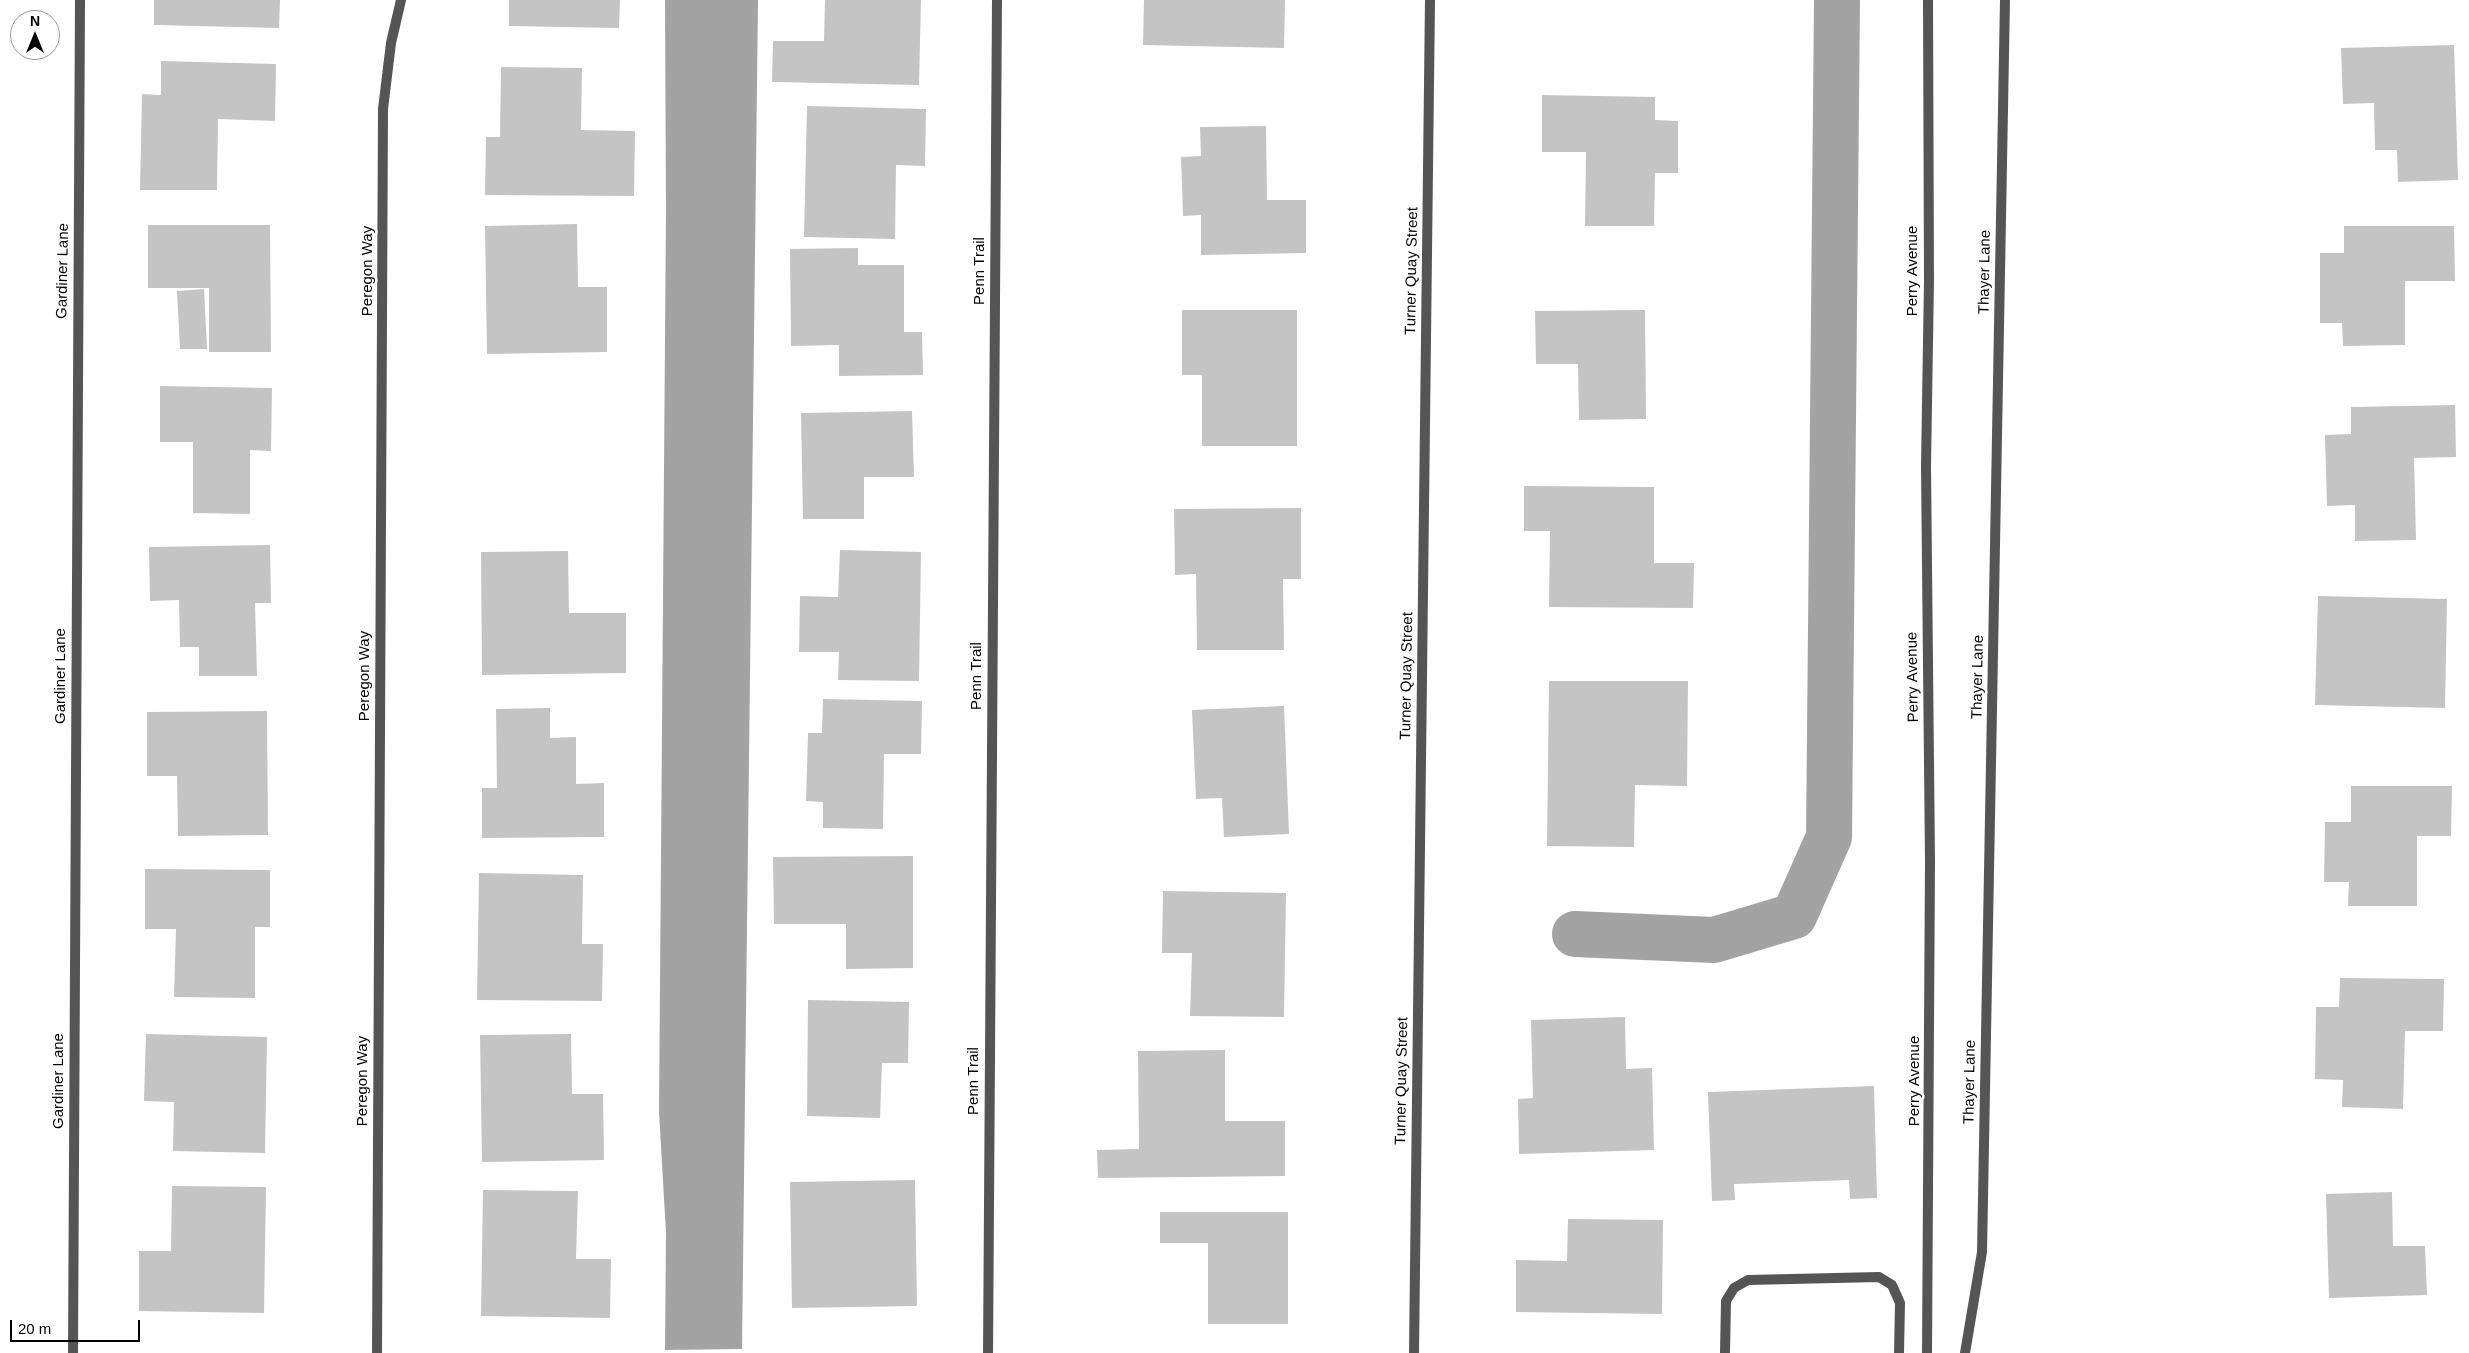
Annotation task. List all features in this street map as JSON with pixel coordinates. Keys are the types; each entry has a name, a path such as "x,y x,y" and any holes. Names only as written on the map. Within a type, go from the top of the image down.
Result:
{"street":[{"name":"Gardiner Lane","path":"73,1353 80,0"},
{"name":"Peregon Way","path":"377,1353 383,109 391,43 401,0"},
{"name":"Penn Trail","path":"988,1353 997,0"},
{"name":"Turner Quay Street","path":"1414,1353 1430,0"},
{"name":"Perry Avenue","path":"1928,0 1926,466 1930,881 1928,1353"},
{"name":"Thayer Lane","path":"1965,1353 1982,1252 2005,0"},
{"path":"1725,1353 1726,1301 1734,1288 1748,1280 1879,1277 1892,1285 1900,1304 1899,1353"}],"shaded area":[{"path":"665,0 758,0 742,1349 665,1350 666,1233 659,1112 666,211"}],"building":[{"path":"154,0 280,0 279,28 154,25"},
{"path":"509,0 620,0 619,28 509,26"},
{"path":"825,0 921,0 919,85 772,82 773,41 824,41"},
{"path":"1144,0 1285,0 1284,48 1143,45"},
{"path":"2454,45 2458,180 2398,182 2397,150 2375,150 2374,103 2343,104 2341,48"},
{"path":"161,61 276,64 275,121 218,119 217,190 140,190 142,94 161,95"},
{"path":"501,67 582,68 581,130 635,131 634,196 485,195 486,137 500,137"},
{"path":"1542,95 1655,97 1655,120 1678,121 1678,173 1655,173 1654,226 1585,226 1586,152 1542,152"},
{"path":"807,106 926,109 925,166 896,165 895,239 804,237"},
{"path":"1266,126 1267,200 1306,200 1306,253 1201,255 1201,215 1183,216 1181,157 1201,156 1200,127"},
{"path":"577,224 578,287 607,287 607,352 487,354 485,226"},
{"path":"148,225 270,225 271,352 209,352 209,288 148,288"},
{"path":"2344,226 2454,226 2455,281 2405,281 2405,345 2343,346 2342,323 2320,323 2320,253 2344,253"},
{"path":"858,248 858,265 904,265 904,332 922,332 923,375 839,376 839,345 791,346 790,249"},
{"path":"204,289 207,349 180,349 177,291"},
{"path":"1182,310 1297,310 1297,446 1202,446 1202,375 1182,375"},
{"path":"1645,310 1646,419 1579,420 1578,364 1536,364 1535,311"},
{"path":"160,386 272,388 271,451 250,450 250,514 193,513 193,442 160,442"},
{"path":"2455,405 2456,457 2414,458 2416,540 2355,541 2355,505 2327,506 2325,435 2351,434 2351,407"},
{"path":"912,411 914,477 864,477 864,519 803,519 801,413"},
{"path":"1524,486 1654,487 1654,563 1694,563 1693,608 1549,607 1550,531 1524,531"},
{"path":"1301,508 1301,579 1283,579 1284,650 1197,650 1196,574 1175,575 1174,509"},
{"path":"270,545 271,603 255,603 257,676 199,676 199,647 180,647 179,600 150,601 149,547"},
{"path":"840,550 921,552 919,681 838,680 839,652 799,652 800,596 838,597"},
{"path":"568,551 569,613 626,613 626,673 482,675 481,552"},
{"path":"2318,596 2447,599 2445,708 2315,705"},
{"path":"1549,681 1688,681 1687,786 1635,785 1634,847 1547,846"},
{"path":"823,699 922,701 921,754 884,754 883,829 823,828 823,802 806,801 808,733 822,733"},
{"path":"1284,706 1289,834 1224,837 1222,798 1196,799 1192,710"},
{"path":"550,708 550,738 576,737 576,784 604,783 604,837 482,838 482,788 497,788 496,709"},
{"path":"267,711 268,835 178,836 177,776 147,776 147,712"},
{"path":"2351,786 2452,786 2451,836 2417,836 2417,906 2348,906 2349,882 2324,882 2325,822 2351,822"},
{"path":"913,856 913,968 846,969 846,924 774,924 773,857"},
{"path":"145,869 270,870 270,927 255,927 255,998 174,997 176,929 145,929"},
{"path":"479,873 583,875 582,944 603,944 602,1001 477,1000"},
{"path":"1163,891 1286,893 1284,1017 1190,1016 1192,953 1162,953"},
{"path":"2340,978 2444,979 2443,1031 2405,1031 2403,1109 2342,1107 2343,1080 2315,1079 2316,1007 2339,1007"},
{"path":"808,1000 909,1002 908,1063 882,1063 880,1118 807,1116"},
{"path":"1625,1017 1626,1069 1652,1068 1654,1150 1519,1154 1518,1099 1533,1098 1531,1020"},
{"path":"146,1034 267,1037 265,1153 173,1151 174,1102 144,1101"},
{"path":"571,1034 572,1094 603,1094 604,1160 482,1162 480,1035"},
{"path":"1225,1050 1225,1121 1285,1121 1285,1176 1098,1178 1097,1150 1139,1149 1138,1051"},
{"path":"1874,1086 1877,1198 1850,1199 1849,1180 1734,1184 1735,1200 1712,1201 1708,1092"},
{"path":"915,1180 917,1306 792,1308 790,1182"},
{"path":"172,1186 266,1187 264,1313 139,1311 139,1251 171,1251"},
{"path":"483,1190 578,1191 576,1259 611,1259 610,1318 481,1316"},
{"path":"2392,1192 2393,1246 2425,1246 2427,1295 2329,1298 2326,1194"},
{"path":"1160,1212 1288,1212 1288,1324 1208,1324 1208,1243 1160,1243"},
{"path":"1568,1219 1663,1220 1662,1314 1516,1312 1516,1260 1567,1261"}],"waterway":[{"path":"1575,934 1714,940 1794,916 1829,837 1837,0"}]}
